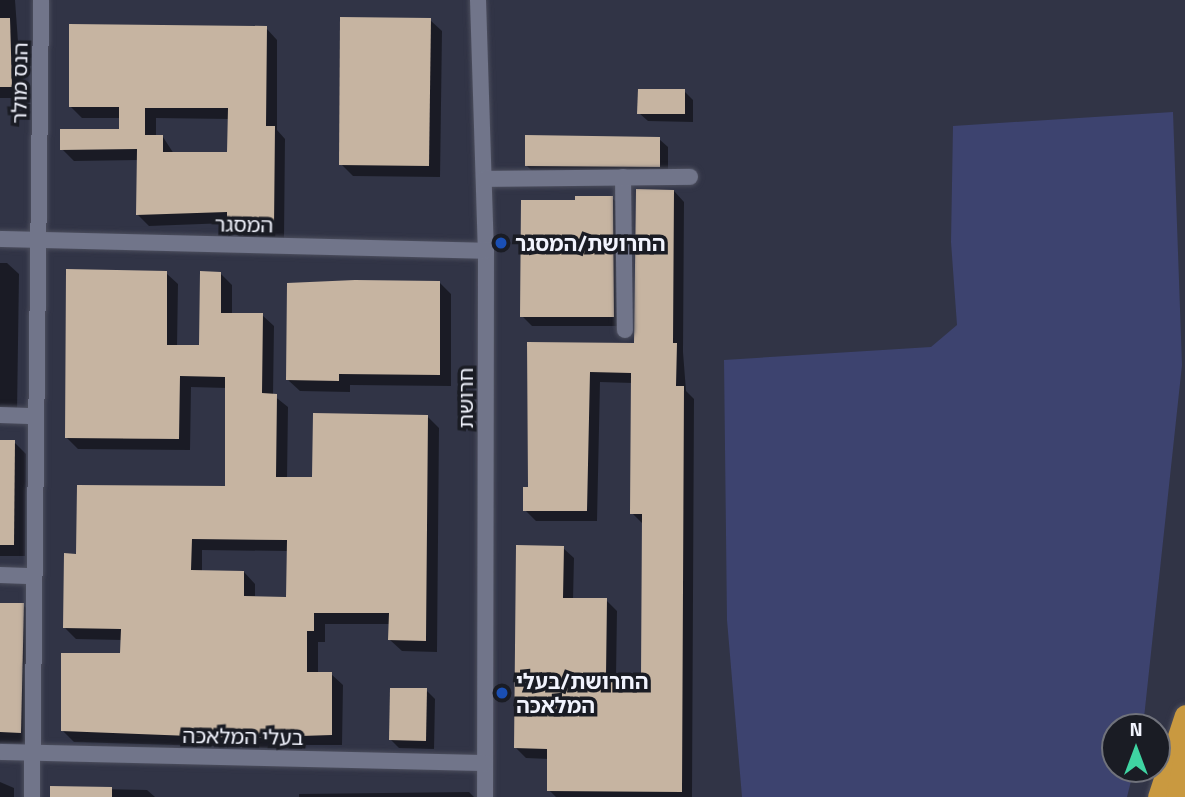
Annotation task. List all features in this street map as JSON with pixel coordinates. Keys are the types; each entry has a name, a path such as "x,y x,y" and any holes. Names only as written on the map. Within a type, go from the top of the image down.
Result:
{"highway":[{"path":"1158,797 1185,715"},
{"path":"1176,797 1185,752"}],"street":[{"name":"הנס מולר","path":"32,797 41,0"},
{"name":"חרושת","path":"478,0 486,251 485,797"},
{"path":"623,177 625,330"},
{"path":"484,179 690,177"},
{"name":"המסגר","path":"0,239 486,251"},
{"path":"0,415 36,415"},
{"path":"0,575 34,576"},
{"name":"בעלי המלאכה","path":"0,752 485,763"}],"shaded area":[{"path":"1173,112 1182,365 1145,713 1101,713 1101,783 1130,783 1127,797 742,797 727,620 724,360 931,347 957,325 951,242 953,126"}],"building":[{"path":"340,17 431,18 429,166 339,165"},
{"path":"0,18 10,18 12,87 0,87"},
{"path":"69,24 267,26 266,126 275,126 274,227 227,227 227,212 136,215 137,149 60,150 60,129 119,129 119,107 69,107","holes":["145,108 228,108 227,152 163,152 163,135 145,135"]},
{"path":"638,89 685,89 685,114 637,114"},
{"path":"525,135 660,137 660,167 525,166"},
{"path":"636,189 674,190 673,343 677,343 676,386 684,386 682,792 547,791 547,749 514,748 516,545 564,546 563,598 607,598 606,676 641,676 642,514 630,514 631,373 590,372 587,511 523,511 523,487 528,487 527,342 634,343"},
{"path":"575,196 613,196 614,317 520,317 521,200 575,200"},
{"path":"66,269 167,271 167,345 199,345 200,271 221,272 221,313 263,313 262,393 277,394 276,477 312,477 313,413 428,415 426,641 388,640 389,613 314,613 314,631 307,631 307,672 332,672 332,735 242,738 61,731 61,653 120,653 121,629 63,628 64,553 76,554 77,485 225,486 225,377 180,376 179,439 65,438","holes":["192,539 287,540 286,597 244,596 244,571 191,570"]},
{"path":"355,280 440,281 440,375 339,374 339,381 286,380 287,283"},
{"path":"0,440 15,440 14,545 0,545"},
{"path":"0,603 24,603 21,733 0,732"},
{"path":"390,688 427,688 426,741 389,740"},
{"path":"50,786 112,787 112,797 50,797"}],"place":[{"name":"החרושת/המסגר","path":"501,243"},
{"name":"החרושת/בעלי המלאכה","path":"502,693"}]}
